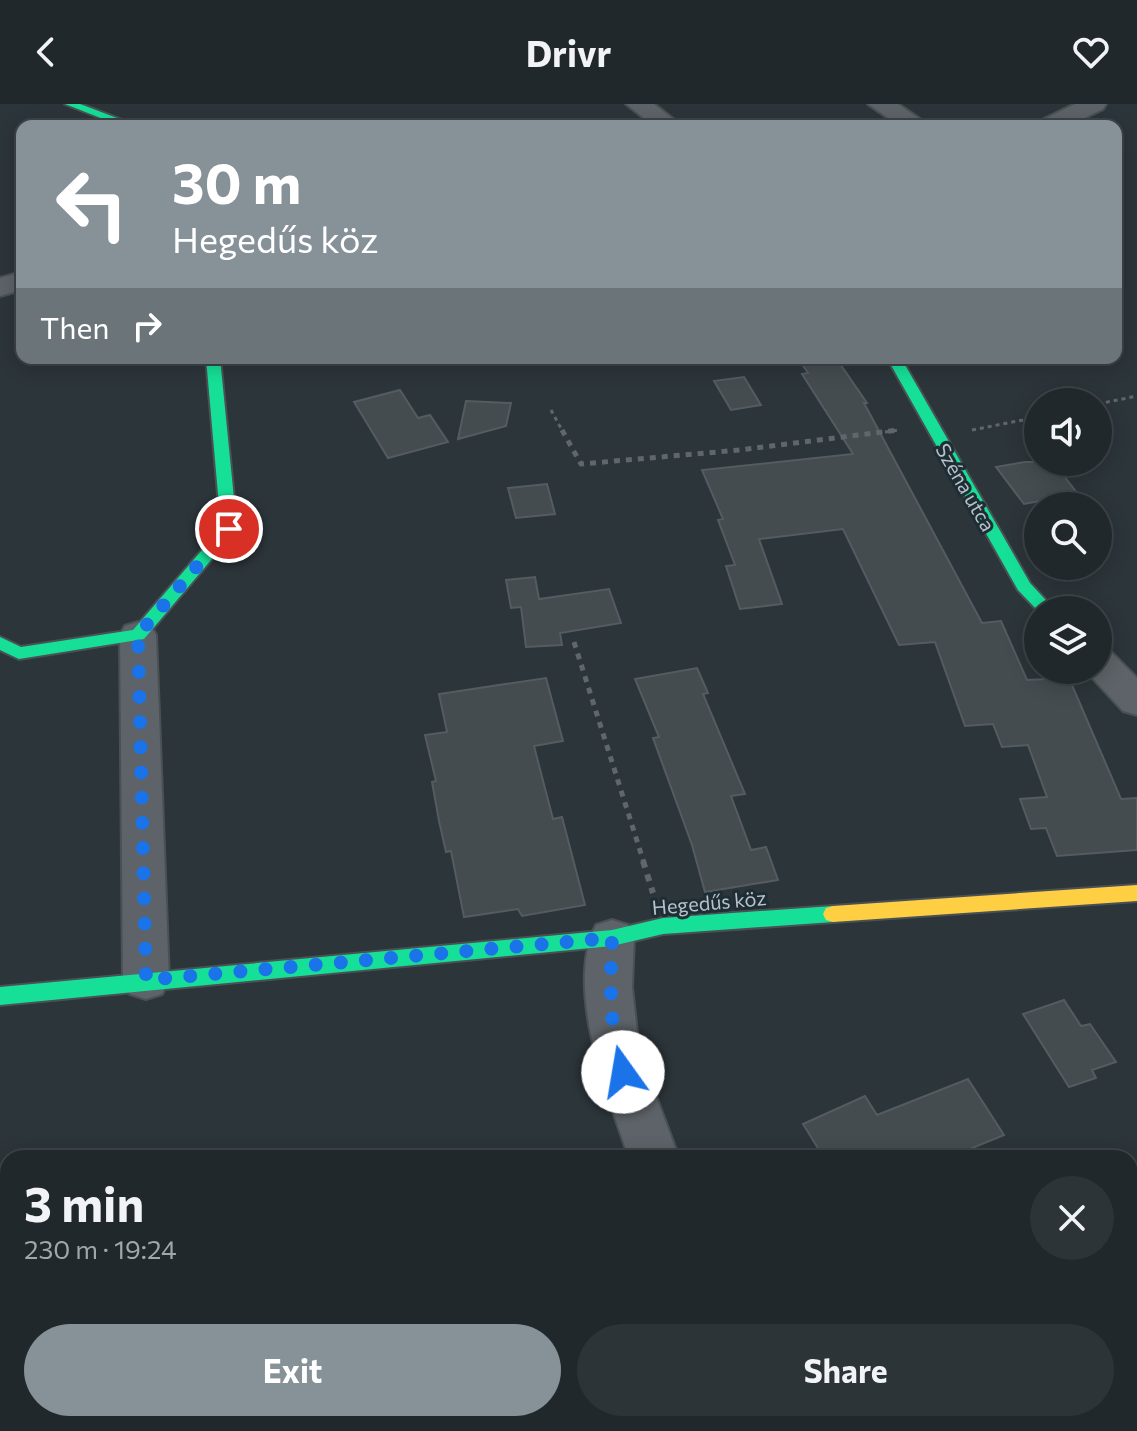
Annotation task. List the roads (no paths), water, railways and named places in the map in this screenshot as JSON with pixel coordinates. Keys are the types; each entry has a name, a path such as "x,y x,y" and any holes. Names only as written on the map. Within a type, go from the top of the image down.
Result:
{"street":[{"path":"70,104 115,120"},
{"path":"638,104 661,120"},
{"path":"880,104 908,120"},
{"path":"1061,120 1094,104"},
{"path":"0,643 19,653 138,635 229,529 214,364"},
{"name":"Széna utca","path":"897,364 1024,586 1034,596"},
{"path":"138,635 146,980"},
{"path":"1112,675 1137,701"},
{"name":"Hegedűs köz","path":"0,996 612,938 663,926 1137,893"},
{"path":"612,938 609,987 616,1051 651,1150"}]}
